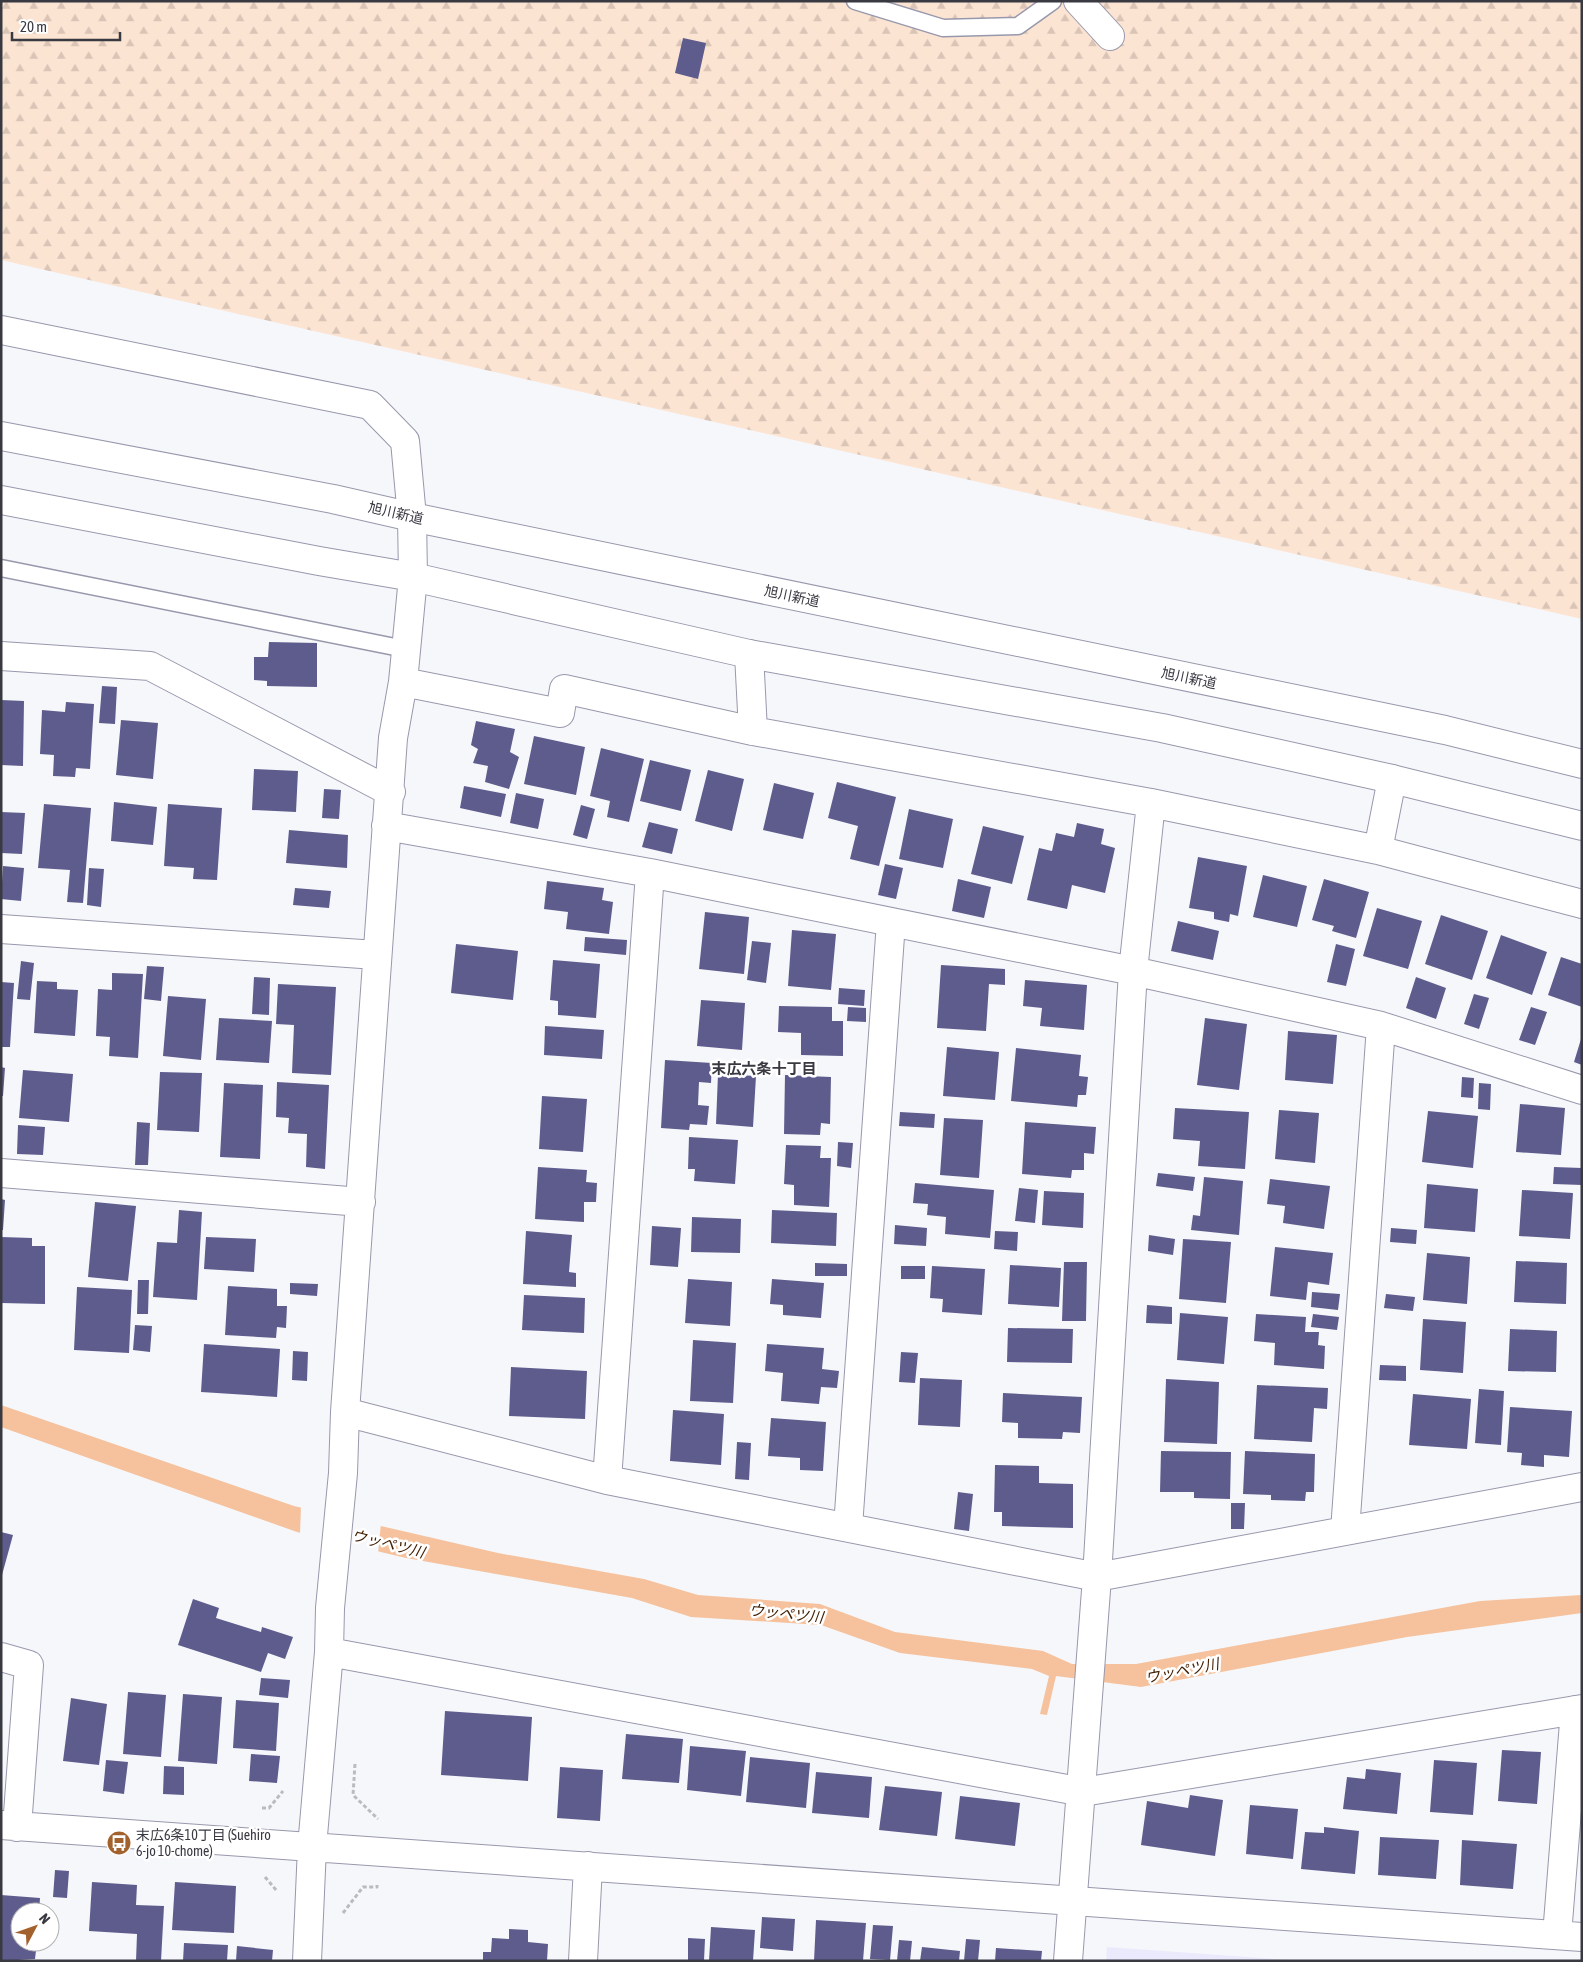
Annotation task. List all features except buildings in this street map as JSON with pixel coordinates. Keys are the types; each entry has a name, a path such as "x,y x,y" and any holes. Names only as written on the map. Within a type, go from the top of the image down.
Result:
{"main road":[{"path":"1078,1 1110,36"},
{"path":"1,330 370,405 405,441 412,518 412,577 403,682 394,738 376,955 361,1202 345,1412 344,1473 330,1608 329,1652 312,1847 307,1961"},
{"name":"旭川新道","path":"1,436 333,499 412,518 1445,730 1582,764"},
{"path":"1,500 412,577 748,654 1162,728 1392,780 1582,826"},
{"path":"748,654 753,731"},
{"path":"1,656 150,666 391,792"},
{"path":"403,682 560,713 564,689 753,731 1151,803 1378,850 1582,904"},
{"path":"1378,850 1392,780"},
{"path":"1068,1961 1083,1792 1098,1577 1133,971 1151,803"},
{"path":"386,826 650,873 1133,971 1381,1026 1582,1090"},
{"path":"607,1480 650,873"},
{"path":"848,1527 892,922"},
{"path":"1,929 376,955"},
{"path":"1345,1531 1381,1026"},
{"path":"1,1173 361,1202"},
{"path":"345,1412 607,1480 1098,1577 1582,1487"},
{"path":"1,1657 29,1665 9,1826 1570,1936 1578,1710 1083,1792 329,1652"},
{"path":"583,1961 588,1866"}],"lane":[{"path":"855,1 943,28 1018,26 1053,1"},
{"path":"1,568 406,649"}],"path":[{"path":"353,1795 355,1756"},
{"path":"254,1809 269,1808 286,1787 353,1795 379,1819 378,1852"}],"shaded area":[{"path":"1107,1947 1303,1961 1106,1961"}],"green space":[{"path":"1,1 1582,1 1582,619 1,260"}],"water":[{"name":"ウッペツ川","path":"1,1405 294,1506 498,1553 644,1579 698,1595 820,1604 895,1632 1043,1651 1072,1664 1136,1664 1480,1601 1582,1595 1582,1613 1407,1637 1141,1687 1056,1676 1047,1715 1040,1714 1049,1676 1032,1669 900,1653 821,1625 691,1617 632,1598 406,1558 297,1532 1,1427"}],"pier":[{"path":"301,1505 381,1523 378,1554 300,1535"}],"place":[{"name":"末広6条10丁目 (Suehiro 6-jo 10-chome)","path":"119,1843"}],"district":[{"name":"末広六条十丁目","path":"764,1069"}]}
